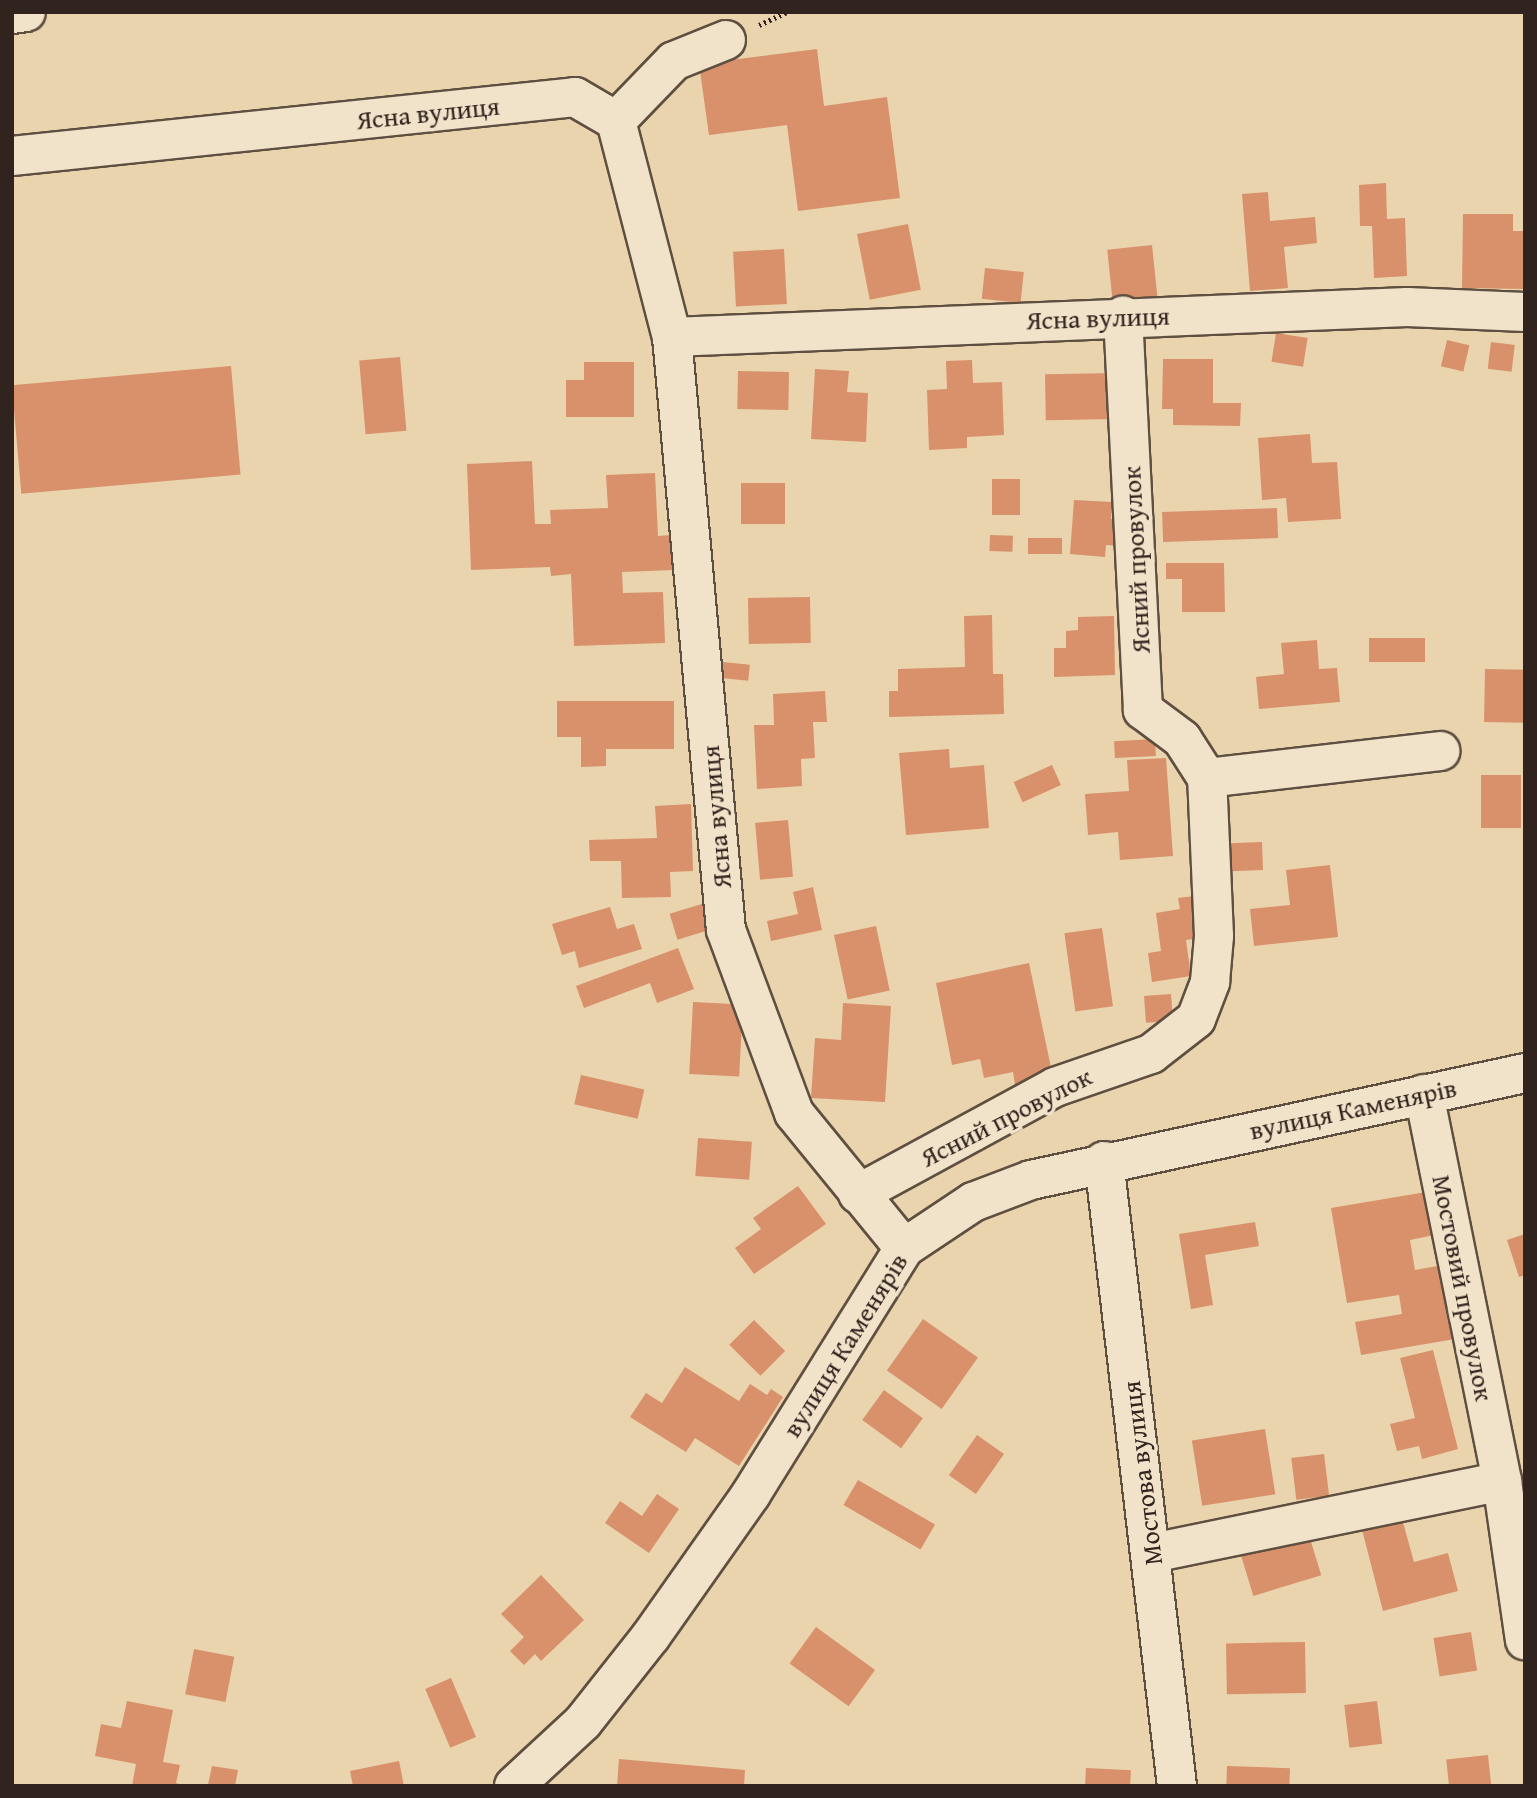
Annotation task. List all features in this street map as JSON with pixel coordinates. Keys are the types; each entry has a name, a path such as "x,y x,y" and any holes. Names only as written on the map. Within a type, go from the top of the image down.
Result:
{"street":[{"path":"12,14 26,12"},
{"path":"616,121 674,61 726,40"},
{"name":"Ясна вулиця","path":"12,156 575,97 616,121 672,337 726,930 794,1113 904,1248"},
{"name":"Ясна вулиця","path":"672,337 1123,316 1408,307 1525,312"},
{"name":"Ясний провулок","path":"858,1194 1055,1087 1151,1054 1196,1019 1210,982 1214,936 1208,778 1182,739 1143,710 1123,316"},
{"path":"1208,778 1440,751"},
{"name":"вулиця Каменярів","path":"514,1786 583,1722 650,1636 751,1494 904,1248 973,1202 1104,1161 1525,1073"},
{"name":"Мостовий провулок","path":"1424,1094 1502,1481 1525,1640"},
{"name":"Мостова вулиця","path":"1104,1161 1153,1553 1177,1786"},
{"path":"1153,1553 1502,1481"}],"building":[{"path":"817,49 824,106 887,97 900,198 798,211 787,125 709,135 699,64"},
{"path":"1386,183 1387,219 1405,218 1407,276 1374,278 1372,226 1360,226 1359,185"},
{"path":"1268,192 1270,221 1315,217 1317,243 1284,247 1288,288 1250,291 1242,194"},
{"path":"1463,214 1513,214 1513,231 1525,231 1525,289 1462,288"},
{"path":"908,224 921,290 870,300 857,234"},
{"path":"1152,245 1158,298 1113,302 1107,250"},
{"path":"784,249 787,304 736,307 733,252"},
{"path":"985,268 1024,272 1021,303 982,299"},
{"path":"1276,333 1308,338 1303,367 1271,362"},
{"path":"1447,340 1469,345 1463,371 1441,366"},
{"path":"1491,342 1515,345 1512,372 1488,369"},
{"path":"400,357 406,431 366,434 359,361"},
{"path":"1163,359 1213,359 1213,403 1241,403 1240,426 1173,425 1173,409 1162,409"},
{"path":"972,360 973,383 1002,382 1004,435 967,437 967,448 929,450 927,390 947,389 946,361"},
{"path":"584,362 634,362 634,417 566,417 566,380 584,380"},
{"path":"231,366 240,475 21,494 12,385"},
{"path":"815,369 849,371 847,392 868,393 866,442 811,439"},
{"path":"738,371 789,372 788,410 737,409"},
{"path":"1115,373 1116,419 1046,420 1045,374"},
{"path":"1310,434 1312,463 1337,462 1341,519 1288,522 1286,498 1262,500 1258,438"},
{"path":"532,461 535,524 551,524 550,510 608,508 606,475 655,473 658,536 671,535 673,570 622,572 623,593 663,592 665,643 574,646 571,574 551,576 550,567 471,570 467,464"},
{"path":"992,479 1020,479 1020,515 992,515"},
{"path":"741,483 785,483 785,524 741,524"},
{"path":"1074,500 1112,502 1111,519 1126,520 1124,546 1106,545 1105,557 1070,554"},
{"path":"1277,508 1278,538 1163,542 1162,512"},
{"path":"990,535 1013,536 1012,552 989,551"},
{"path":"1028,538 1062,538 1062,554 1028,554"},
{"path":"1166,563 1224,563 1225,612 1182,612 1182,579 1166,579"},
{"path":"810,597 811,643 749,644 748,598"},
{"path":"992,615 993,674 1003,674 1004,714 889,717 889,691 898,691 898,669 965,667 964,616"},
{"path":"1114,616 1115,675 1054,677 1054,648 1066,648 1066,631 1078,630 1078,617"},
{"path":"1369,638 1425,638 1425,662 1369,662"},
{"path":"1317,640 1319,669 1337,668 1340,702 1259,709 1256,677 1284,674 1281,643"},
{"path":"723,662 750,665 748,681 721,678"},
{"path":"1485,669 1525,670 1524,723 1484,722"},
{"path":"825,691 827,722 813,722 815,758 801,759 802,786 757,789 754,725 774,725 773,694"},
{"path":"557,701 674,701 674,749 606,749 606,766 581,767 581,737 557,737"},
{"path":"1155,739 1156,756 1115,758 1114,741"},
{"path":"949,749 950,768 984,765 989,828 906,835 899,753"},
{"path":"1166,758 1173,856 1120,860 1118,832 1088,835 1085,794 1129,791 1127,760"},
{"path":"1052,765 1061,785 1023,802 1014,782"},
{"path":"1481,775 1521,775 1521,828 1481,828"},
{"path":"691,804 693,871 670,872 671,897 622,898 621,861 590,861 589,840 657,838 655,806"},
{"path":"788,820 793,877 760,880 755,823"},
{"path":"1262,842 1263,870 1230,871 1229,843"},
{"path":"1330,865 1338,937 1254,946 1250,909 1290,905 1286,870"},
{"path":"813,887 822,930 771,941 767,921 798,914 793,892"},
{"path":"1203,895 1208,937 1186,940 1191,976 1152,982 1148,953 1161,951 1156,913 1180,909 1178,898"},
{"path":"705,903 713,929 678,940 670,914"},
{"path":"610,907 617,929 634,924 642,949 579,968 575,951 562,955 552,924"},
{"path":"876,926 890,991 848,999 834,935"},
{"path":"1102,928 1113,1006 1075,1012 1064,933"},
{"path":"678,948 694,989 657,1003 650,983 584,1008 576,986"},
{"path":"1029,963 1053,1077 1015,1085 1013,1072 984,1078 980,1059 952,1065 936,983"},
{"path":"1171,994 1173,1021 1146,1023 1144,996"},
{"path":"693,1002 743,1005 739,1077 689,1074"},
{"path":"843,1003 891,1006 885,1102 811,1098 815,1038 841,1040"},
{"path":"581,1075 644,1090 638,1119 574,1104"},
{"path":"698,1138 752,1142 749,1180 695,1176"},
{"path":"798,1186 826,1224 754,1274 735,1248 761,1229 753,1218"},
{"path":"1432,1191 1439,1234 1410,1240 1415,1270 1443,1265 1455,1339 1361,1355 1355,1322 1402,1314 1399,1295 1347,1303 1331,1208"},
{"path":"1255,1222 1259,1246 1205,1255 1213,1305 1191,1309 1179,1234"},
{"path":"1525,1234 1525,1275 1519,1277 1507,1240"},
{"path":"923,1319 978,1357 942,1409 887,1371"},
{"path":"754,1320 785,1351 760,1376 729,1345"},
{"path":"1433,1350 1458,1449 1422,1459 1419,1446 1397,1451 1390,1424 1415,1418 1400,1358"},
{"path":"685,1367 739,1401 750,1384 767,1395 771,1389 783,1397 739,1466 695,1438 686,1452 630,1417 646,1393 662,1403"},
{"path":"884,1390 923,1418 901,1448 862,1420"},
{"path":"1265,1429 1275,1494 1202,1506 1192,1441"},
{"path":"977,1435 1004,1454 976,1494 949,1475"},
{"path":"1324,1454 1329,1496 1296,1500 1291,1458"},
{"path":"858,1480 935,1524 921,1550 844,1505"},
{"path":"657,1494 679,1509 649,1553 605,1523 620,1501 642,1516"},
{"path":"1399,1508 1414,1562 1448,1553 1458,1591 1383,1611 1359,1518"},
{"path":"1309,1535 1321,1575 1253,1596 1241,1556"},
{"path":"541,1575 584,1620 541,1661 535,1654 524,1665 510,1651 524,1637 501,1614"},
{"path":"816,1627 875,1670 849,1706 790,1663"},
{"path":"1471,1632 1477,1671 1440,1676 1433,1638"},
{"path":"1305,1642 1306,1693 1227,1694 1226,1643"},
{"path":"194,1649 234,1657 225,1702 185,1694"},
{"path":"451,1678 476,1737 450,1748 425,1689"},
{"path":"127,1701 173,1710 163,1762 180,1765 176,1783 185,1786 132,1786 136,1764 95,1756 101,1724 121,1728"},
{"path":"1377,1701 1382,1744 1349,1748 1344,1705"},
{"path":"1488,1755 1491,1786 1449,1786 1446,1759"},
{"path":"619,1759 745,1770 744,1786 617,1786"},
{"path":"399,1761 404,1786 353,1786 350,1771"},
{"path":"212,1766 238,1770 235,1786 208,1785"},
{"path":"1227,1766 1290,1768 1289,1786 1226,1786"},
{"path":"1086,1768 1131,1770 1130,1786 1085,1786"}]}
